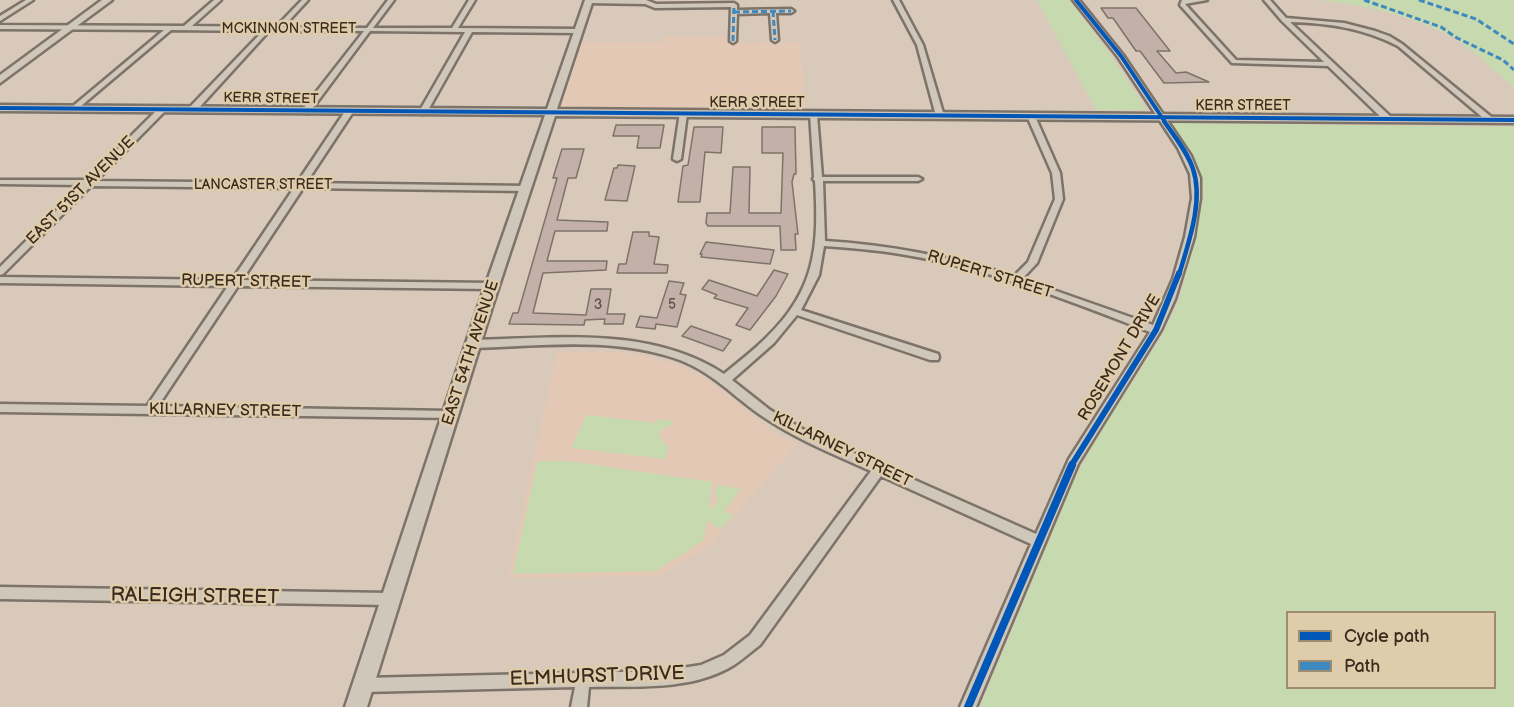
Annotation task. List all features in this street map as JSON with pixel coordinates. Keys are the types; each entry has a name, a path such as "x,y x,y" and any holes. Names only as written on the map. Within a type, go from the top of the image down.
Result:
{"street":[{"path":"0,20 30,0"},
{"path":"0,80 108,0"},
{"path":"186,28 218,0"},
{"path":"192,110 266,32 280,26 305,0"},
{"path":"306,111 391,0"},
{"path":"454,30 472,0"},
{"path":"896,0 920,45 940,116"},
{"name":"ROSEMONT DRIVE","path":"968,707 1072,462 1156,330 1173,296 1196,190 1191,162 1121,56 1076,0"},
{"path":"1204,0 1184,1 1182,4 1234,62 1330,64"},
{"path":"1267,0 1284,20 1388,119"},
{"path":"589,1 646,1 655,6 734,6 791,11"},
{"name":"EAST 54TH AVENUE","path":"356,707 450,415 589,1"},
{"path":"733,41 734,6"},
{"path":"773,11 775,40"},
{"path":"1284,20 1338,23 1384,36 1400,45 1491,120"},
{"name":"MCKINNON STREET","path":"0,27 578,31"},
{"path":"75,109 171,28"},
{"path":"423,112 469,31"},
{"name":"KERR STREET","path":"0,108 1514,120"},
{"name":"EAST 51ST AVENUE","path":"0,272 162,110"},
{"path":"150,410 349,112"},
{"path":"677,159 683,114"},
{"path":"726,379 767,343 794,311 814,273 820,243 813,115"},
{"path":"1016,280 1032,263 1059,199 1056,173 1031,116"},
{"path":"817,179 918,179"},
{"name":"LANCASTER STREET","path":"0,182 525,188"},
{"name":"RUPERT STREET","path":"820,243 910,252 963,264 1016,280 1156,330"},
{"name":"RUPERT STREET","path":"0,280 493,286"},
{"path":"794,311 934,357"},
{"name":"KILLARNEY STREET","path":"474,344 591,342 647,346 693,361 726,379 758,408 780,423 1038,541"},
{"name":"KILLARNEY STREET","path":"0,408 450,415"},
{"name":"ELMHURST DRIVE","path":"363,685 583,680 673,676 702,672 729,660 755,640 879,470"},
{"name":"RALEIGH STREET","path":"0,593 390,599"},
{"path":"579,707 583,680"}],"shaded area":[{"path":"664,36 725,36 725,43 800,42 806,110 560,108 581,42 666,42"},
{"path":"557,352 622,352 675,364 702,377 723,391 771,431 797,444 710,545 661,576 514,578 509,572"}],"green space":[{"path":"1037,0 1069,0 1107,50 1147,110 1096,110"},
{"path":"1318,0 1514,0 1514,88 1463,44 1429,26 1382,11"},
{"path":"1173,123 1514,127 1514,707 980,707 1073,482 1097,437 1160,339 1180,299 1204,197 1197,165 1172,125"},
{"path":"586,415 656,423 658,419 672,421 672,424 658,432 662,437 660,439 669,447 665,459 572,448"},
{"path":"537,461 568,461 712,482 709,508 713,508 718,499 714,493 718,485 741,489 725,510 733,516 720,529 707,521 704,540 656,571 513,574"}],"building":[{"path":"1101,8 1136,8 1170,51 1157,51 1176,73 1186,72 1209,82 1164,83 1140,51 1136,51 1113,18 1108,18"},
{"path":"616,125 664,125 660,148 637,148 639,136 613,136"},
{"path":"694,127 723,127 721,153 705,152 700,202 678,202 683,166 688,165"},
{"path":"762,127 795,127 796,174 792,182 798,234 795,234 796,250 781,250 780,226 708,226 706,223 707,213 730,213 733,167 750,167 749,213 781,213 783,153 762,153"},
{"path":"562,149 584,149 576,178 568,178 557,220 608,222 607,231 555,231 547,261 607,261 606,270 543,273 533,313 586,315 591,289 611,289 607,314 625,314 623,324 604,324 605,319 585,320 584,325 509,324 513,313 518,313 557,178 553,178"},
{"path":"618,165 635,166 627,201 605,200 614,168"},
{"path":"633,232 649,232 649,236 659,237 654,264 668,265 667,273 617,273 619,264 626,264"},
{"path":"706,242 774,250 770,264 701,257 702,254 700,254"},
{"path":"774,270 788,274 776,296 750,330 736,325 748,308 714,298 717,295 702,289 709,280 757,296"},
{"path":"669,281 684,283 680,294 686,295 677,327 656,324 655,329 636,327 640,316 657,318"},
{"path":"691,326 731,340 723,351 682,336"}],"marked path":[{"path":"1364,0 1441,27 1457,38 1503,60 1514,70"},
{"path":"1419,0 1476,19 1514,44"},
{"path":"733,41 734,5"},
{"path":"773,11 775,40"},
{"path":"734,12 791,11"}],"cycle path":[{"path":"968,707 1073,462 1163,316 1184,258 1194,217 1196,183 1187,156 1121,56 1076,0"},
{"path":"0,108 1514,120"}]}
